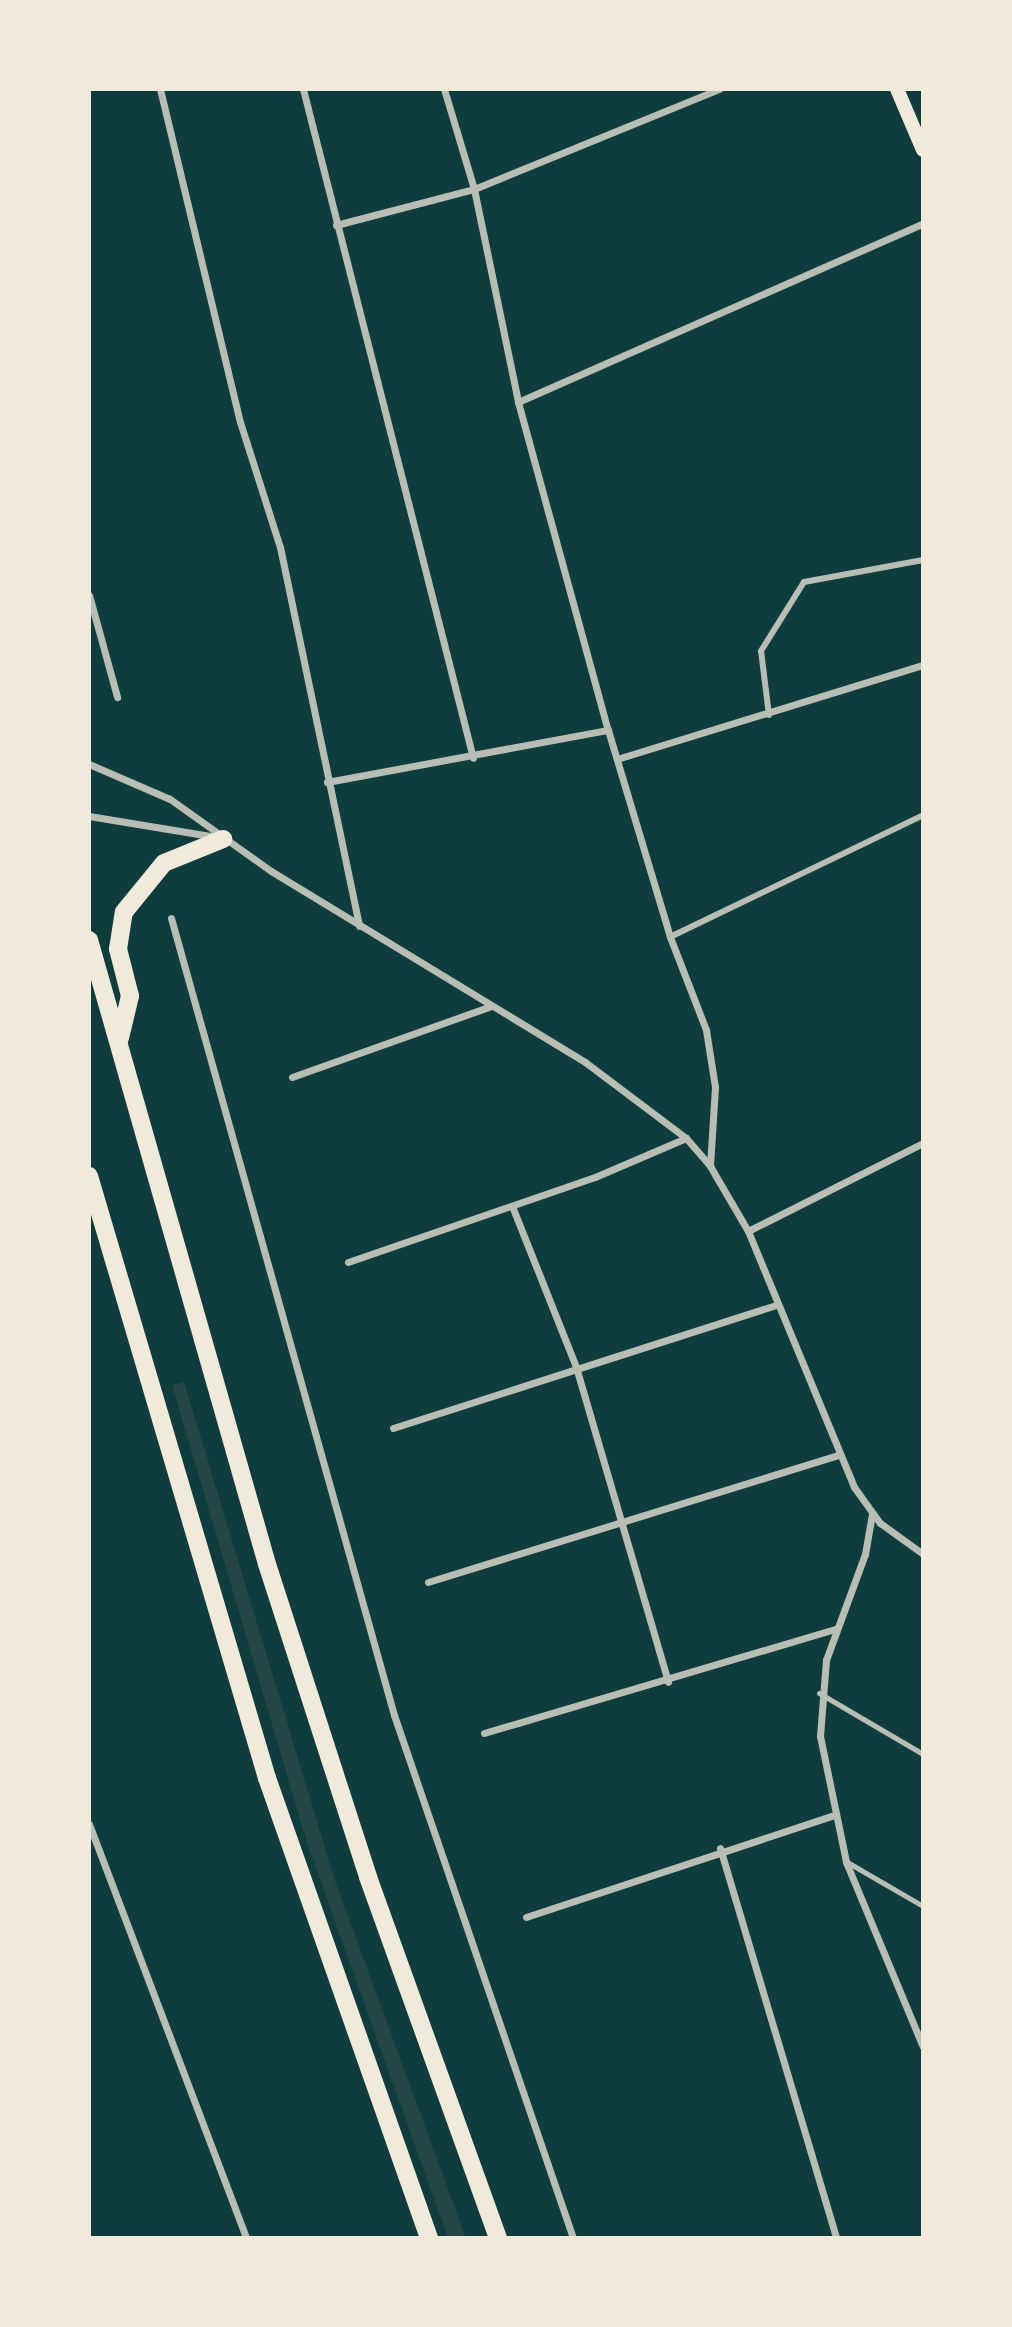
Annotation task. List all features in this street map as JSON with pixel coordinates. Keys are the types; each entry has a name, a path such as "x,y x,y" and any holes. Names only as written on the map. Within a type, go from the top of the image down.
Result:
{"main road":[{"path":"897,89 923,150"},
{"path":"120,1038 130,996 118,949 124,912 164,863 223,839"},
{"path":"89,940 120,1038 267,1564 368,1877 498,2238"},
{"path":"89,1176 267,1778 429,2238"}],"street":[{"path":"160,89 240,422 280,547 359,926"},
{"path":"303,89 473,758"},
{"path":"444,89 474,189 518,402 608,730 670,937 706,1030 716,1100 710,1166"},
{"path":"336,225 474,189 719,89"},
{"path":"518,402 923,223"},
{"path":"769,715 761,651 804,582 923,560"},
{"path":"89,595 117,697"},
{"path":"617,759 769,715 923,665"},
{"path":"327,782 473,758 608,730"},
{"path":"89,764 170,799 223,839 359,926 489,1007 585,1062 686,1138 710,1166 748,1231 774,1306 838,1455 872,1514 923,1554"},
{"path":"670,937 923,815"},
{"path":"89,817 223,839"},
{"path":"171,918 394,1714 573,2238"},
{"path":"292,1077 489,1007"},
{"path":"348,1262 512,1206 686,1138"},
{"path":"748,1231 923,1143"},
{"path":"512,1206 576,1367 624,1517 668,1682"},
{"path":"393,1427 774,1306"},
{"path":"428,1581 624,1517 838,1455"},
{"path":"872,1514 865,1554 836,1629 819,1693 832,1816 846,1862 923,2048"},
{"path":"484,1733 668,1682 836,1629"},
{"path":"526,1917 720,1848 832,1816"},
{"path":"89,1824 246,2238"},
{"path":"720,1848 836,2238"}],"lane":[{"path":"819,1693 923,1754"},
{"path":"846,1862 923,1906"}],"shaded area":[{"path":"184,1382 335,1881 466,2238 448,2238 308,1846 172,1385"}]}
